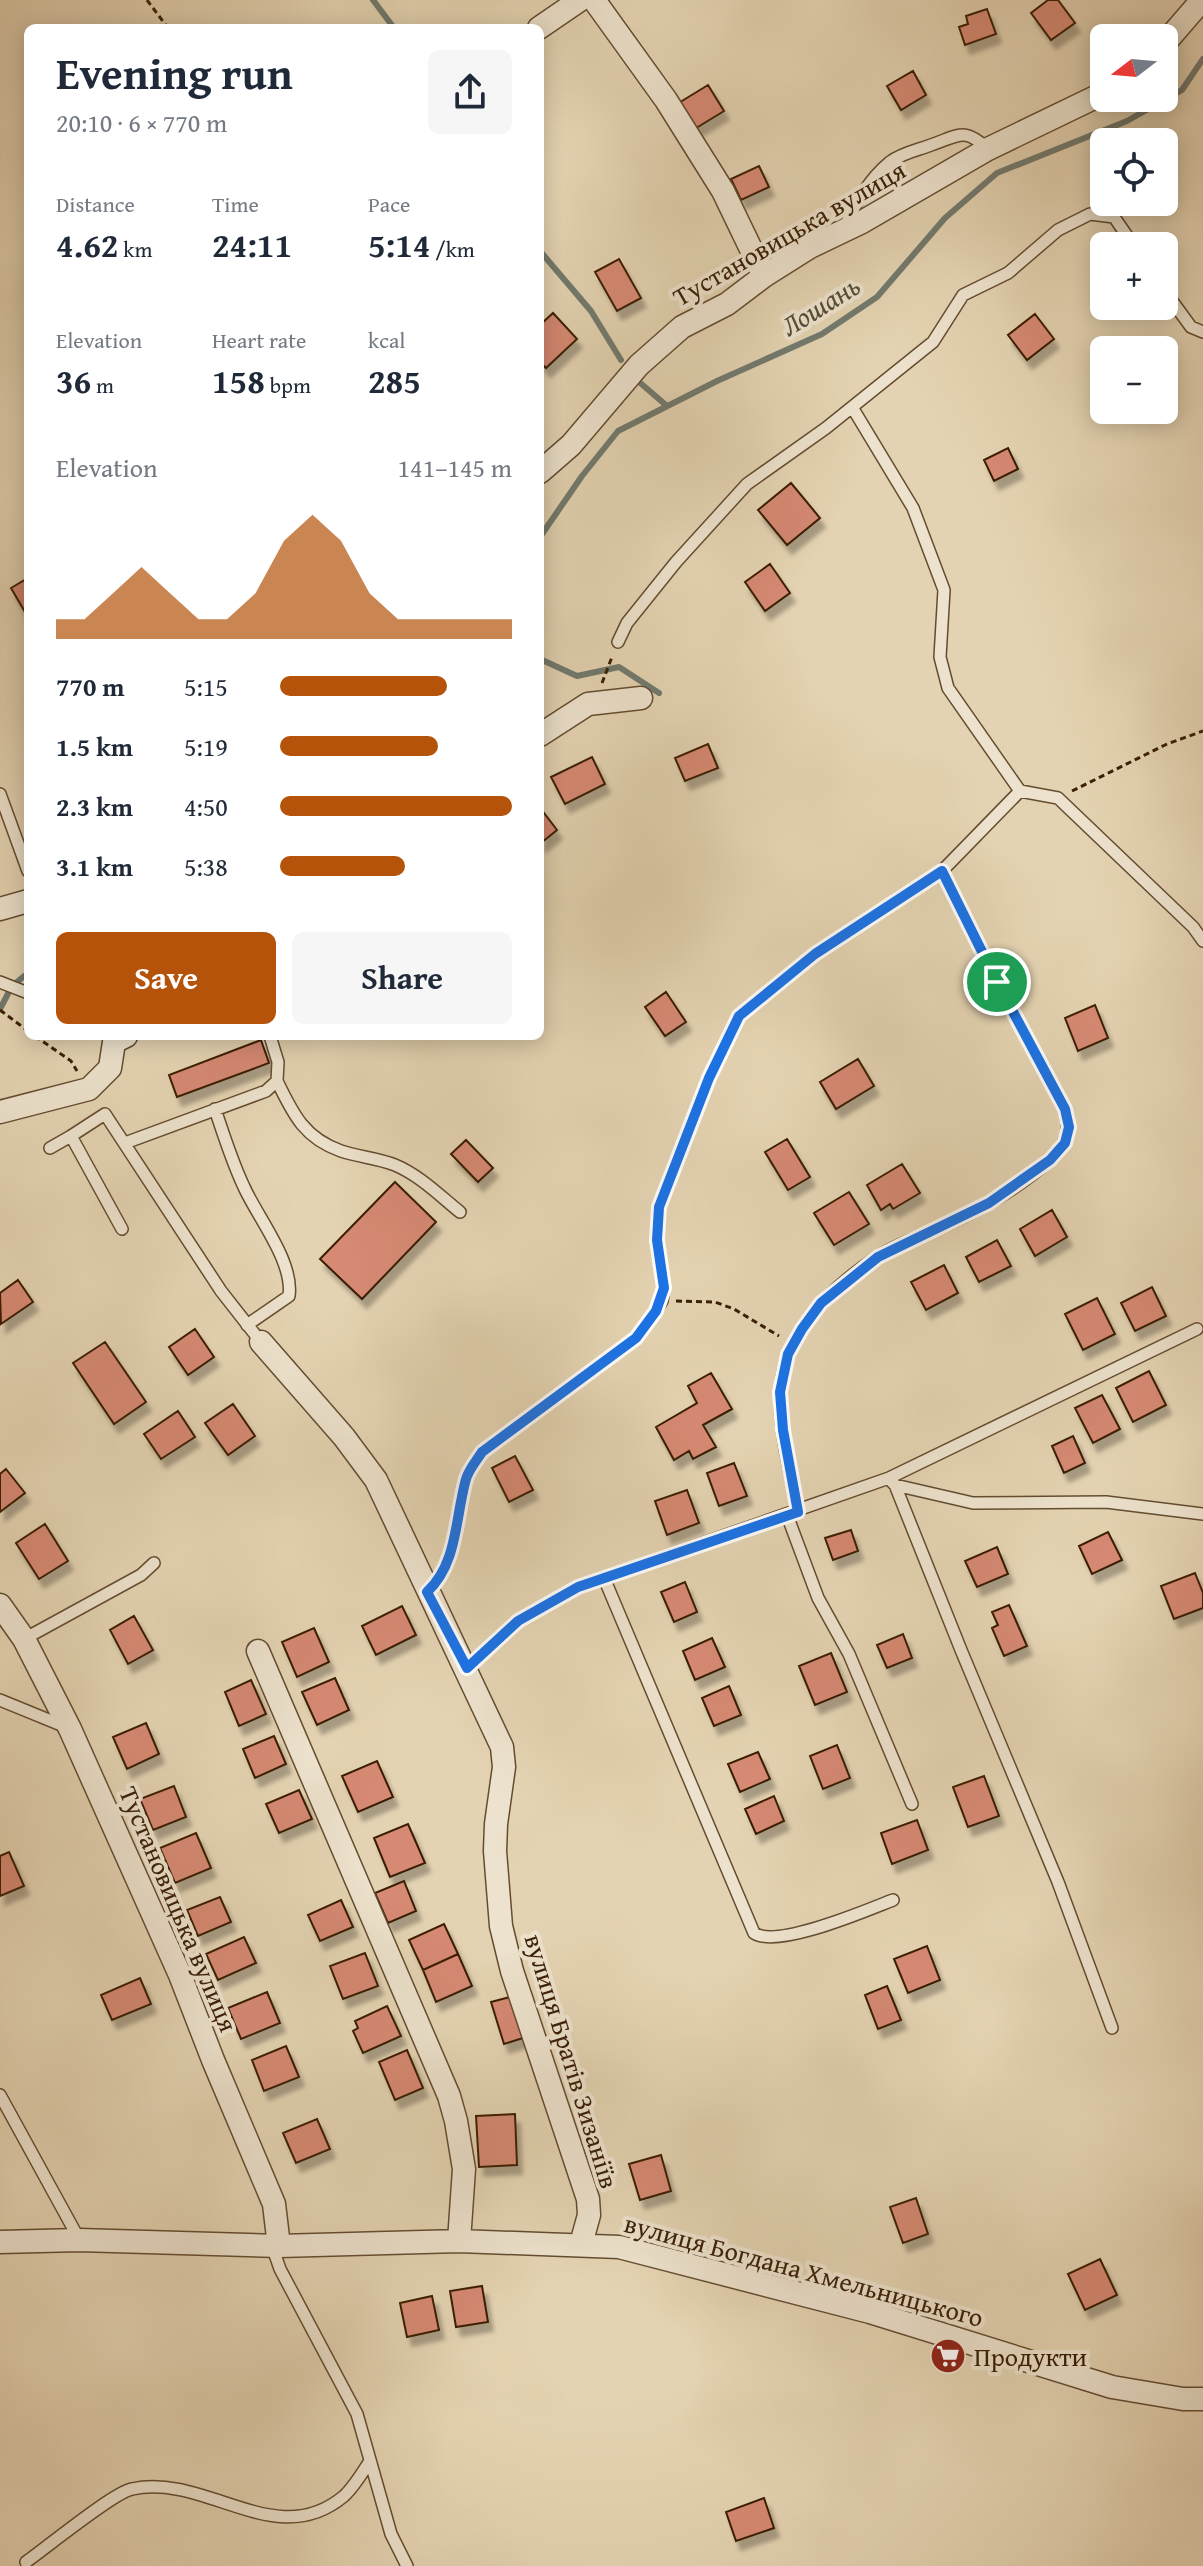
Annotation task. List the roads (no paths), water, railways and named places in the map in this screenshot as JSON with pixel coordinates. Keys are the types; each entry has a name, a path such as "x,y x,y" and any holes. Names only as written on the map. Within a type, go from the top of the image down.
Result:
{"street":[{"path":"544,25 580,0"},
{"path":"594,0 666,100 723,191 764,276"},
{"path":"1178,28 1202,0"},
{"name":"Тустановицька вулиця","path":"544,469 571,445 639,365 682,327 727,304 810,247 988,149 1090,100"},
{"path":"544,732 588,704 641,698"},
{"path":"0,909 24,902"},
{"path":"0,1112 89,1089 110,1068 113,1040"},
{"name":"вулиця Братів Зизаніїв","path":"254,1333 376,1480 502,1747 504,1767 495,1851 501,1926 512,1971 588,2199 589,2215 581,2244"},
{"name":"Тустановицька вулиця","path":"0,1605 24,1639 70,1729 180,1975 274,2204 276,2246"},
{"path":"258,1651 449,2096 464,2169 459,2241"},
{"name":"вулиця Богдана Хмельницького","path":"0,2242 79,2240 276,2246 459,2241 619,2247 855,2308 1112,2387 1183,2399 1203,2399"}],"lane":[{"path":"844,230 851,211 890,162 961,135 973,135 988,149"},
{"path":"618,642 627,623 666,574 747,484 852,407 933,342 963,295 1008,273 1058,230 1090,214 1114,217 1124,232"},
{"path":"1178,309 1191,327 1203,332"},
{"path":"852,407 913,508 944,590 940,657 948,688 1020,791 1058,798 1193,927 1203,941"},
{"path":"427,1592 437,1582 450,1556 467,1475 482,1452 636,1338 662,1301 664,1288 657,1240 659,1207 709,1078 739,1016 815,954 942,871 1020,791"},
{"path":"0,794 24,860"},
{"path":"912,1804 849,1654 818,1598 792,1514 780,1392 788,1354 821,1303 891,1249 989,1203 1050,1160 1065,1143 1069,1127 1065,1109 942,871"},
{"path":"0,982 24,991"},
{"path":"271,1040 278,1062 277,1081 296,1121 319,1140 340,1150 393,1164 412,1174 460,1212"},
{"path":"125,1143 266,1091 277,1081"},
{"path":"50,1148 105,1114 221,1291 254,1333 289,1296 291,1282 281,1256 238,1174 215,1109"},
{"path":"71,1136 122,1229"},
{"path":"467,1668 518,1621 578,1587 892,1482 1197,1329"},
{"path":"892,1482 973,1503 1106,1502 1203,1514"},
{"path":"892,1482 1058,1882 1112,2028"},
{"path":"24,1639 141,1575 154,1563"},
{"path":"604,1578 754,1933 767,1939 824,1926 893,1900"},
{"path":"0,1700 70,1729"},
{"path":"0,2095 79,2240"},
{"path":"276,2246 280,2269 357,2414 391,2534 407,2566"},
{"path":"26,2562 128,2489 153,2485 181,2488 269,2516 296,2519 321,2512 346,2494 370,2461"}],"waterway":[{"path":"373,0 391,24"},
{"name":"Лошань","path":"544,531 618,431 717,381 822,334 877,297 945,218 997,173 1127,121 1182,90 1203,59"},
{"path":"544,256 591,311 621,360"},
{"path":"638,381 667,406"},
{"path":"544,661 577,676 619,667 659,693"},
{"name":"Лошань","path":"0,1009 12,986 24,976"}],"place":[{"name":"Продукти","path":"948,2356"}]}
